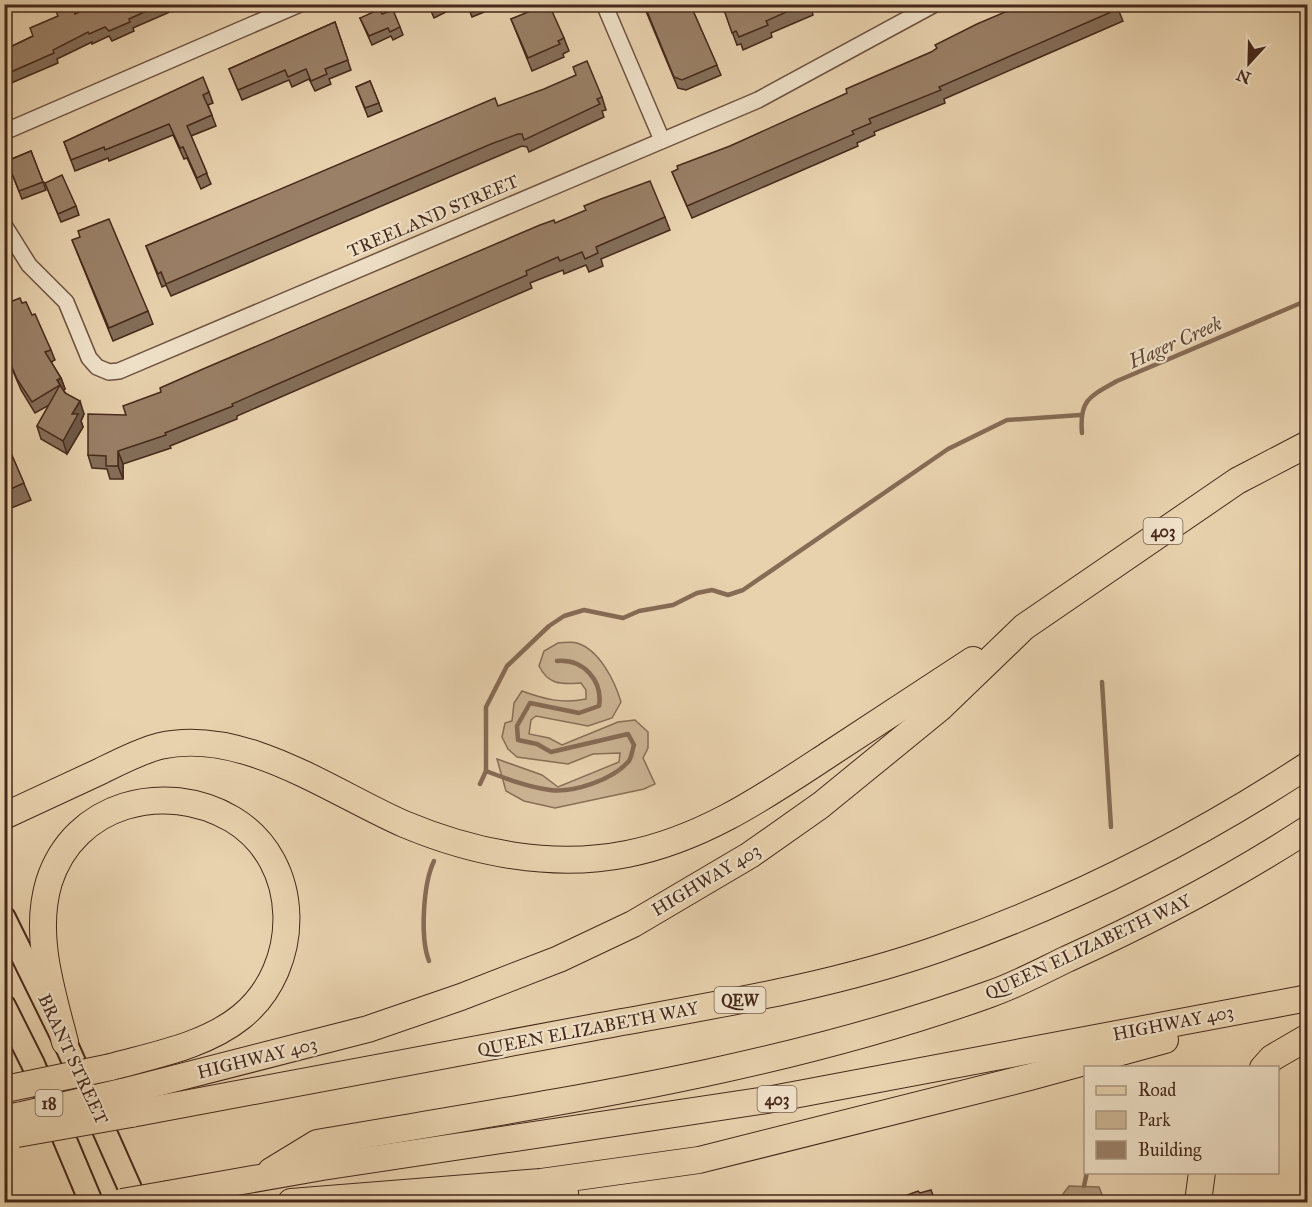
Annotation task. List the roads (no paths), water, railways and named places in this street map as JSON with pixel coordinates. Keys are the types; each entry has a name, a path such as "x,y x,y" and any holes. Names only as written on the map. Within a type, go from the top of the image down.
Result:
{"highway":[{"name":"HIGHWAY 403","path":"127,1103 368,1029 461,997 559,959 633,924 741,860 821,805 940,708 1023,627 1237,481 1308,444"},
{"path":"4,816 160,746 219,744 239,749 312,778 403,824 481,850 524,858 561,859 627,854 704,830 749,807 1023,627"},
{"name":"QUEEN ELIZABETH WAY","path":"12,1126 127,1103 732,1002 875,968 940,948 1064,900 1143,863 1240,809 1308,765"},
{"path":"7,1089 111,1067 172,1050 241,1017 271,981 284,952 288,919 285,891 264,850 249,832 232,819 192,801 151,800 114,809 96,821 70,845 59,860 49,882 44,919 45,964 65,1042"},
{"name":"QUEEN ELIZABETH WAY","path":"122,1203 258,1179 317,1143 694,1075 795,1052 991,994 1170,910 1245,870 1308,829"},
{"name":"HIGHWAY 403","path":"258,1179 790,1096 1301,999"},
{"path":"525,1203 1041,1074 1254,1016 1301,999"},
{"path":"1265,1066 1272,1058 1308,1037"},
{"path":"291,1203 540,1182 699,1160"},
{"path":"1198,1203 1202,1174"}],"main road":[{"name":"BRANT STREET","path":"4,918 65,1042 136,1203"},
{"name":"18","path":"4,1006 33,1064 91,1203"}],"street":[{"path":"4,132 300,4"},
{"path":"604,4 662,140"},
{"name":"TREELAND STREET","path":"4,225 29,265 66,302 89,358 98,367 109,372 119,371 758,99 935,4"}],"waterway":[{"name":"Hager Creek","path":"1082,433 1082,413 1093,395 1117,381 1308,300"},
{"path":"486,771 486,707 507,666 549,626 564,616 584,610 623,618 639,611 673,605 697,593 712,590 728,595 743,590 948,449 1007,420 1080,415"},
{"path":"480,784 486,771 534,787 550,790 570,789 602,780 629,760 634,745 628,734 551,752 537,744 518,740 517,726 530,703 579,713 599,706 598,688 590,673 576,664 557,661"},
{"name":"Hager Creek","path":"1102,682 1111,827"},
{"path":"429,961 424,939 424,911 427,883 434,861"},
{"name":"Hager Creek","path":"1084,1186 1087,1174"}]}
